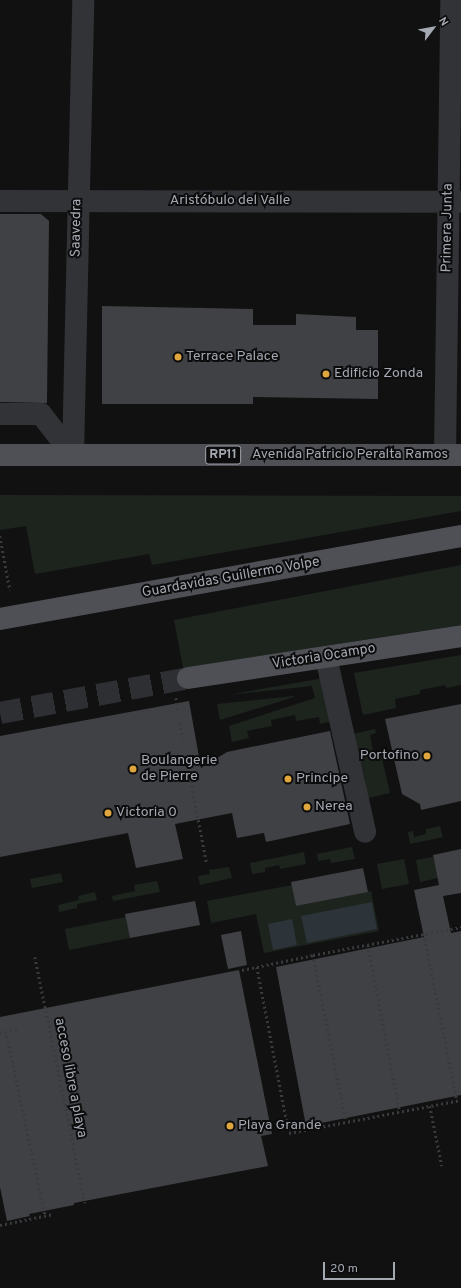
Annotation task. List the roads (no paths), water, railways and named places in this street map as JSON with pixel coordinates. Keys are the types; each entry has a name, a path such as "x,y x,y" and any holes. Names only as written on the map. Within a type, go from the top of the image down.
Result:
{"main road":[{"name":"Avenida Patricio Peralta Ramos","path":"0,455 453,455"},
{"name":"Guardavidas Guillermo Volpe","path":"0,619 461,536"},
{"name":"Victoria Ocampo","path":"188,678 461,636"}],"street":[{"name":"Saavedra","path":"73,455 83,0"},
{"name":"Primera Junta","path":"451,0 455,202 453,455"},
{"name":"Aristóbulo del Valle","path":"0,201 455,202"},
{"path":"0,414 41,414 73,455"},
{"path":"326,657 364,832"}],"tunnel":[{"path":"0,713 188,678"}],"place":[{"name":"Terrace Palace","path":"178,357"},
{"name":"Edificio Zonda","path":"326,374"},
{"name":"Portofino","path":"427,756"},
{"name":"Boulangerie de Pierre","path":"133,769"},
{"name":"Principe","path":"288,779"},
{"name":"Nerea","path":"307,807"},
{"name":"Victoria 0","path":"108,813"},
{"name":"Playa Grande","path":"230,1126"}]}
